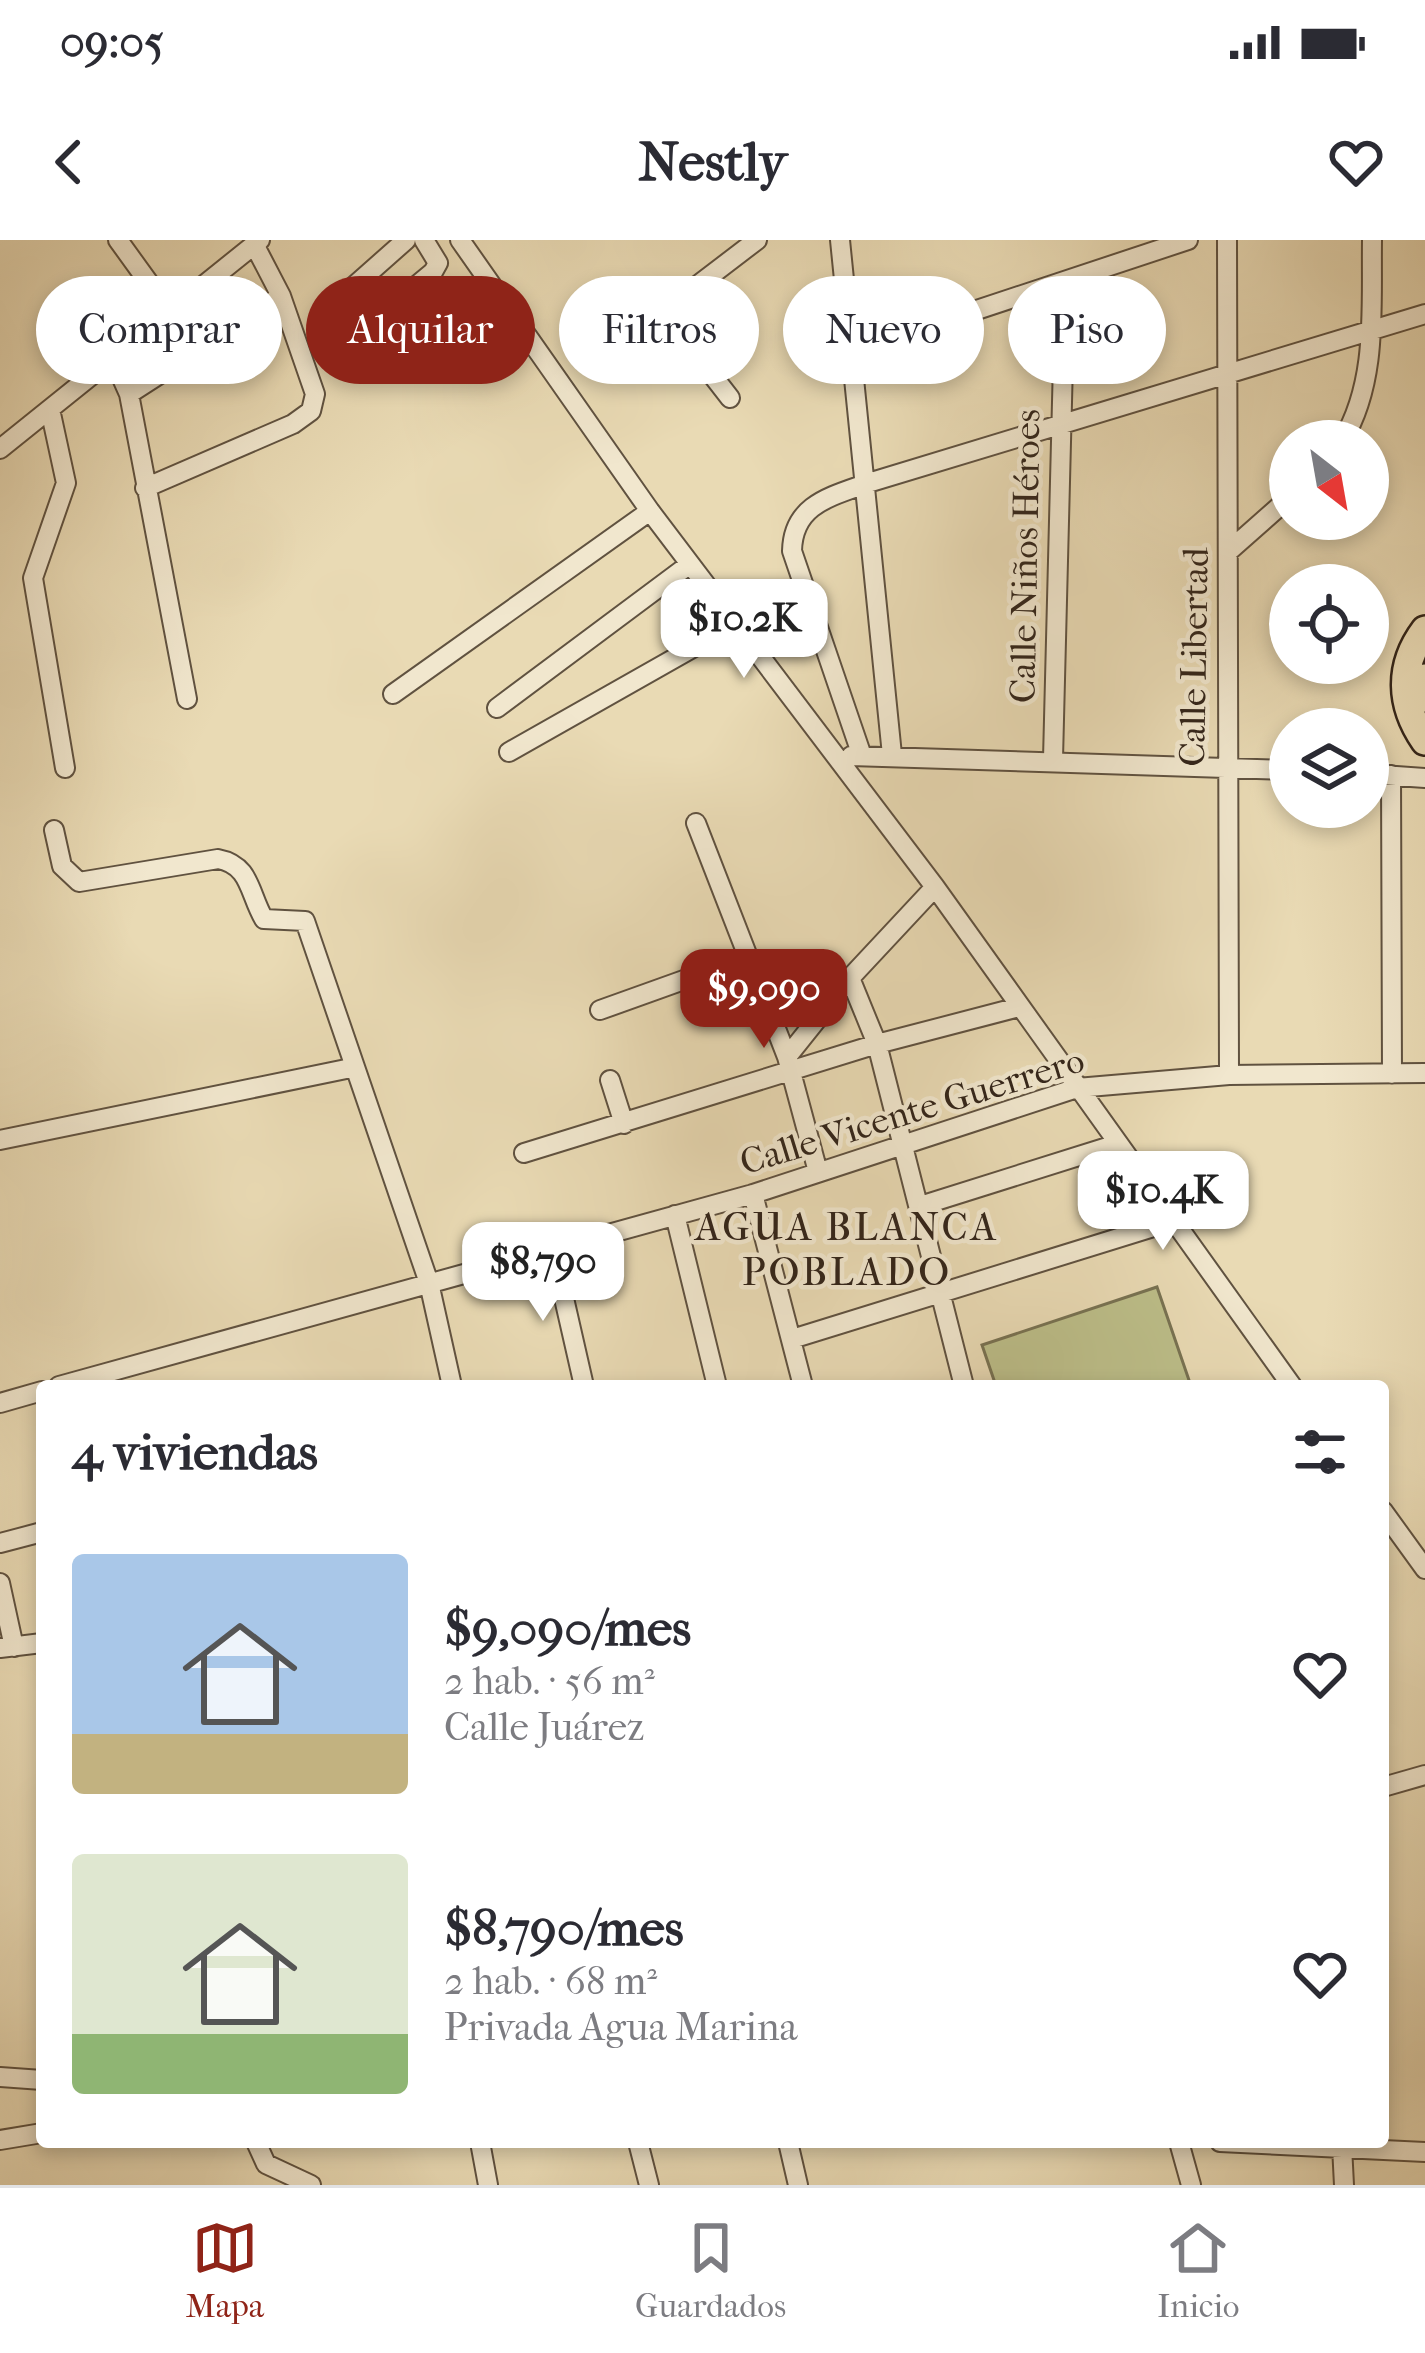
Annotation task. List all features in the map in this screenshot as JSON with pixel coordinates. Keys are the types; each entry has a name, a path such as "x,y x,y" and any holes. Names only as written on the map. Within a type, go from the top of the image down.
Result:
{"highway":[{"path":"1425,630 1408,663 1405,688 1410,714 1425,741"},
{"path":"1425,678 1425,698"}],"street":[{"path":"118,240 144,276"},
{"path":"406,240 327,310 338,334 356,336 433,272 438,263 424,240"},
{"path":"460,240 650,512 935,887 1288,1380"},
{"path":"730,398 671,322 668,308 757,240"},
{"path":"839,240 844,276"},
{"path":"1085,276 1188,240"},
{"name":"Calle Libertad","path":"1227,240 1229,1075"},
{"path":"1355,420 1362,409 1371,328 1372,240"},
{"path":"215,276 257,242 272,276"},
{"path":"146,488 311,411 315,394 282,299"},
{"path":"862,756 792,551 793,528 802,513 868,483 1425,314"},
{"path":"0,449 81,384"},
{"path":"125,384 188,699"},
{"path":"129,394 145,384"},
{"path":"858,384 892,755"},
{"name":"Calle Niños Héroes","path":"1054,759 1062,384"},
{"path":"50,409 66,483 33,578 65,767"},
{"path":"393,694 650,512"},
{"path":"1229,551 1269,515"},
{"path":"497,708 622,609 690,564"},
{"path":"509,752 735,624"},
{"path":"835,756 1269,769"},
{"path":"1392,1074 1391,775 1425,778"},
{"path":"696,823 789,1064 818,1172"},
{"path":"54,830 62,866 79,882 218,860 235,862 245,873 264,919 305,921 429,1282 451,1380"},
{"path":"789,1064 850,978 935,887"},
{"path":"600,1010 748,957"},
{"path":"850,978 877,1044 962,1380"},
{"path":"524,1153 624,1124 789,1064 1019,1006"},
{"path":"0,1140 352,1068"},
{"name":"Calle Vicente Guerrero","path":"80,1380 753,1194 1077,1088 1229,1075 1425,1073"},
{"path":"610,1080 624,1124"},
{"path":"920,1206 1117,1144"},
{"path":"753,1194 801,1380"},
{"path":"675,1215 716,1380"},
{"path":"792,1339 1173,1222"},
{"path":"554,1250 583,1380"},
{"path":"0,1402 36,1393"},
{"path":"1389,1519 1425,1569"},
{"path":"0,1544 36,1534"},
{"path":"0,1583 7,1648"},
{"path":"1389,1785 1425,1775"},
{"path":"0,2077 36,2080"},
{"path":"0,2140 36,2134"},
{"path":"259,2148 266,2164 311,2185"},
{"path":"481,2148 488,2185"},
{"path":"640,2148 649,2185"},
{"path":"789,2148 798,2185"},
{"path":"1181,2148 1191,2185"},
{"path":"1344,2185 1353,2148"},
{"path":"1384,2148 1425,2152"}],"green space":[{"path":"1157,1287 1189,1380 994,1380 982,1345"}],"district":[{"name":"AGUA BLANCA POBLADO","path":"847,1250"}]}
